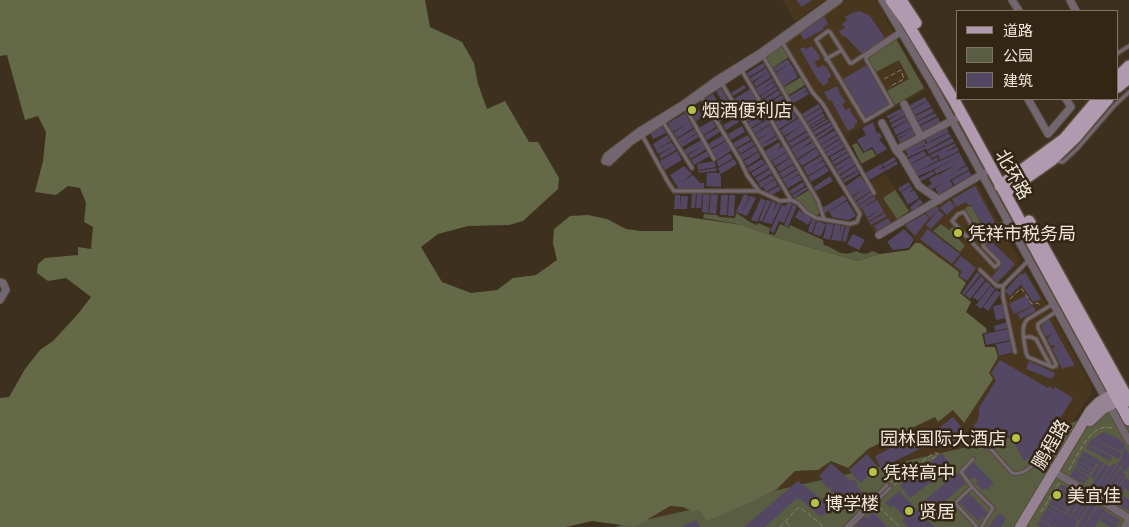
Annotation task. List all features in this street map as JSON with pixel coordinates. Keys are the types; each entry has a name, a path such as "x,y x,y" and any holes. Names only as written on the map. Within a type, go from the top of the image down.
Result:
{"main road":[{"name":"北环路","path":"902,0 934,77 957,118 970,131 986,171 1006,187 1013,220 1060,305 1118,397"},
{"name":"北环路","path":"907,15 956,90"},
{"path":"1119,76 1129,66"},
{"path":"1119,86 1129,78"},
{"name":"北环路","path":"962,100 1129,420"},
{"path":"1006,187 1064,138 1097,100"},
{"path":"1006,187 1052,160 1076,137 1107,100"},
{"name":"鹏程路","path":"1026,527 1061,474 1087,424 1118,397"},
{"name":"鹏程路","path":"1020,527 1061,474"}],"street":[{"path":"834,0 762,52 640,131 607,156 605,161 609,162 630,142 782,42 839,0"},
{"path":"882,0 934,77"},
{"path":"1029,100 1048,134 1053,147"},
{"path":"1067,100 1071,107"},
{"path":"1048,134 1075,100"},
{"path":"904,104 921,137"},
{"path":"896,150 957,118 964,142 986,171 1013,220 1029,260 1060,305"},
{"path":"882,122 896,150 919,186 939,200"},
{"path":"964,142 970,131"},
{"path":"879,235 986,171"},
{"path":"0,282 3,283 6,290 0,300"},
{"path":"1118,397 1129,441"},
{"path":"1061,474 1129,519 1125,527"}],"lane":[{"path":"828,31 830,32 852,64 902,32 866,56 892,107 865,121 826,59 816,39 828,31"},
{"path":"782,42 813,92 823,104 874,192"},
{"path":"826,59 842,50"},
{"path":"701,94 748,176 759,191 780,201 791,200 798,203 806,212 814,217 850,224 857,222 860,216 762,55"},
{"path":"741,69 818,201 824,219"},
{"path":"721,82 791,200"},
{"path":"1052,160 1063,162 1129,92"},
{"path":"685,106 714,159"},
{"path":"663,121 692,168"},
{"path":"642,134 674,191 759,191"},
{"path":"964,212 977,234 980,235 1013,220 983,244 998,261 995,267 952,221 958,214 964,212"},
{"path":"980,270 997,286 1003,286 1029,260"},
{"path":"1003,286 1003,297 1015,352"},
{"path":"1060,305 1038,324 1038,328 1056,364 1054,367 1026,354 1024,322 1043,310 1060,305"},
{"path":"1024,337 1036,339 1050,366"},
{"path":"990,448 1012,473 1024,472 1041,460 1061,474"},
{"path":"973,459 961,472 994,508 982,527"},
{"path":"972,486 957,500 956,505 977,527"},
{"path":"850,527 888,487"},
{"path":"846,527 888,487"}],"path":[{"path":"879,82 901,70 904,79 884,90"},
{"path":"1008,303 1022,289 1032,304 1038,303 1043,310"},
{"path":"1041,512 1059,483 1061,474 1088,438 1102,427 1117,430"},
{"path":"934,453 938,453 936,456 888,487 934,453"},
{"path":"875,502 900,527"},
{"path":"780,527 798,508 801,508 824,527"},
{"path":"785,522 791,527"}],"shaded area":[{"path":"782,0 825,0 795,21"},
{"path":"845,0 875,0 877,2 926,90 845,136 825,102 815,92 785,42"},
{"path":"885,174 912,212 877,232 876,235 845,186 862,175 875,194 870,182"},
{"name":"凭祥市税务局","path":"975,181 1019,259 1018,265 997,284 979,268 966,283 958,276 959,272 920,243 915,243 915,239 903,225"},
{"path":"1024,270 1052,313 1092,387 1091,394 1011,518 635,527 670,506 683,507 692,511 753,501 776,489 795,471 818,470 831,461 848,468 868,449 935,417 938,422 953,410 963,423 998,357 1017,353 1004,295 1005,291"}],"green space":[{"path":"0,0 425,0 430,27 462,42 474,63 478,84 487,109 505,101 529,142 538,142 559,178 558,189 523,221 509,225 468,226 438,234 421,247 442,282 471,293 497,290 513,278 536,275 557,260 553,243 554,229 570,216 588,215 607,219 626,229 641,231 673,231 673,215 743,225 777,238 858,261 880,254 909,250 915,243 920,243 959,272 958,276 966,283 960,293 971,302 966,312 986,328 987,332 982,334 985,347 995,347 998,357 989,373 993,379 964,423 953,410 938,422 935,417 868,449 848,468 831,461 818,470 795,471 777,489 707,521 699,510 692,511 683,507 670,506 635,527 592,521 566,527 0,527 0,398 9,397 25,369 40,350 53,341 91,297 66,278 48,281 37,273 38,264 45,258 78,255 78,247 91,249 93,227 84,222 86,203 80,188 68,186 56,195 35,192 43,161 46,132 38,116 25,120 7,55 0,56"},
{"path":"896,39 924,88 895,105 887,91 909,79 899,60 876,72 867,57"},
{"path":"781,45 789,57 771,69 766,56"},
{"path":"801,77 805,85 787,96 783,88"},
{"path":"857,143 863,153 872,149 876,156 861,163 852,145"},
{"path":"809,190 818,204 820,212 816,217 794,199"},
{"path":"895,190 909,211 897,219 883,198"},
{"path":"972,207 984,229 980,232 965,208"},
{"path":"736,213 754,224 757,225 758,223 770,228 769,234 775,235 780,224 789,228 790,225 823,240 824,245 839,252 846,254 856,251 866,254 872,251 880,254 858,261 777,238 743,225 703,218 704,214 735,218"},
{"path":"941,224 949,230 953,227 958,231 955,235 965,246 960,252 933,231"},
{"path":"1129,398 1129,527 614,527 1069,424"}],"building":[{"path":"796,0 812,0 802,7"},
{"path":"860,11 870,16 885,38 863,55 839,31 845,28 842,24 847,20 845,17"},
{"path":"824,16 828,24 823,27 824,29 804,40 799,32"},
{"path":"812,46 819,55 820,59 814,62 818,68 823,65 824,67 826,66 830,73 831,77 827,79 829,82 823,86 800,49"},
{"path":"788,59 790,63 776,72 773,68"},
{"path":"763,63 766,67 749,77 747,73"},
{"path":"790,63 798,77 783,87 776,73"},
{"path":"867,65 891,105 866,119 843,79"},
{"path":"766,68 768,72 752,82 750,78"},
{"path":"768,72 771,77 756,87 753,83"},
{"path":"772,78 774,81 758,92 756,88"},
{"path":"774,82 776,85 760,96 758,92"},
{"path":"744,85 746,88 733,96 731,93"},
{"path":"776,86 778,89 763,99 761,96"},
{"path":"837,86 839,93 846,102 842,104 846,111 848,108 851,109 850,111 857,120 857,123 854,125 855,127 848,131 831,100 829,101 824,92"},
{"path":"805,87 807,90 800,94 807,91 809,94 792,104 788,97"},
{"path":"721,88 735,112 730,115 716,91"},
{"path":"750,89 757,101 742,111 734,99"},
{"path":"779,90 781,94 765,104 763,100"},
{"path":"713,94 727,117 719,122 706,98"},
{"path":"782,95 784,99 768,109 765,105"},
{"path":"925,97 927,101 910,110 908,106"},
{"path":"784,100 797,118 779,129 772,117 784,110 772,116 768,110"},
{"path":"928,101 931,107 913,116 910,111"},
{"path":"758,102 767,118 751,128 748,123 763,114 748,122 742,112"},
{"path":"818,104 821,107 804,118 802,114"},
{"path":"696,106 703,117 696,121 690,110"},
{"path":"821,108 823,112 807,122 805,118"},
{"path":"902,108 906,115 890,123 889,120 902,112 888,119 887,116"},
{"path":"932,108 934,112 915,122 913,117"},
{"path":"685,113 693,128 677,138 673,133 685,125 672,132 668,123"},
{"path":"823,113 825,116 809,126 807,123"},
{"path":"935,113 937,116 918,126 916,122"},
{"path":"906,116 908,120 892,128 891,124"},
{"path":"825,117 826,119 811,128 810,126"},
{"path":"938,117 940,122 921,132 918,127"},
{"path":"737,118 739,122 726,130 723,125"},
{"path":"799,118 806,131 788,142 785,137 801,126 784,136 780,130"},
{"path":"768,119 770,124 754,134 751,129"},
{"path":"828,119 829,121 812,131 811,129"},
{"path":"712,120 716,127 704,135 699,128"},
{"path":"909,120 912,127 896,135 893,129"},
{"path":"830,122 832,125 814,136 812,132"},
{"path":"873,122 877,134 879,132 882,137 879,139 887,149 877,155 872,147 864,152 857,140 866,135 862,128"},
{"path":"770,125 776,135 761,145 758,140 772,131 758,139 755,134"},
{"path":"662,126 666,133 653,139 650,132"},
{"path":"742,126 745,132 731,140 728,134"},
{"path":"832,126 834,128 817,140 815,137"},
{"path":"913,127 916,134 900,143 898,139 911,132 898,138 897,136"},
{"path":"717,128 720,132 707,140 704,136"},
{"path":"947,128 949,132 927,143 925,139"},
{"path":"694,129 697,133 680,144 677,139"},
{"path":"835,130 838,134 820,145 817,141"},
{"path":"807,132 809,136 791,147 788,143"},
{"path":"949,133 951,137 927,150 924,145 914,151 924,146 926,149 907,158 906,156 908,155 905,150 924,140 926,144"},
{"path":"697,134 699,137 682,147 680,144"},
{"path":"667,135 671,141 656,150 653,144"},
{"path":"723,135 726,140 710,149 708,144"},
{"path":"748,135 751,140 736,148 733,143"},
{"path":"838,135 840,138 823,149 821,145"},
{"path":"777,136 779,139 763,148 761,145"},
{"path":"810,137 812,141 794,153 791,148"},
{"path":"952,138 954,142 929,154 927,151"},
{"path":"840,139 842,143 825,153 823,150"},
{"path":"701,140 704,145 686,155 684,150"},
{"path":"726,141 729,146 714,155 711,150"},
{"path":"752,141 754,145 740,154 737,149"},
{"path":"671,142 674,146 658,154 656,150"},
{"path":"779,142 781,146 777,150 783,146 787,151 771,161 765,151"},
{"path":"813,142 816,147 797,159 794,153"},
{"path":"843,143 845,147 828,157 826,153"},
{"path":"955,143 956,146 944,153 957,147 959,151 940,160 938,155 932,158 930,155"},
{"path":"704,145 706,149 691,159 688,155"},
{"path":"674,146 676,150 661,159 659,155"},
{"path":"730,146 732,150 717,160 714,155"},
{"path":"755,146 758,151 743,160 740,155"},
{"path":"816,148 820,155 802,166 798,160"},
{"path":"846,148 848,151 832,161 830,157"},
{"path":"677,151 682,160 665,170 660,161"},
{"path":"707,151 710,156 694,165 691,160"},
{"path":"924,151 927,155 910,164 908,159"},
{"path":"758,152 761,157 747,166 744,161"},
{"path":"787,152 789,158 775,166 772,161"},
{"path":"848,152 850,156 834,165 832,162"},
{"path":"959,152 961,156 916,177 914,173"},
{"path":"730,153 733,158 718,167 717,161"},
{"path":"929,155 932,160 937,157 939,160 914,173 909,165"},
{"path":"821,156 823,160 807,170 823,161 826,165 808,176 803,167"},
{"path":"961,156 966,165 954,172 967,166 969,170 950,180 953,186 939,195 935,188 945,182 930,190 928,186 932,184 929,179 939,174 942,178 940,174 958,164 936,174 934,170"},
{"path":"850,157 853,161 837,170 835,166"},
{"path":"894,157 896,160 884,167 882,164"},
{"path":"790,158 793,164 779,172 776,167"},
{"path":"734,159 737,164 721,174 718,168"},
{"path":"762,159 765,163 750,172 747,168"},
{"path":"715,161 716,167 698,170 697,164"},
{"path":"853,161 855,165 839,175 837,171"},
{"path":"896,161 898,164 885,171 884,168"},
{"path":"767,163 769,168 754,177 751,173"},
{"path":"881,164 883,167 879,169 883,168 885,171 870,180 865,173"},
{"path":"793,165 796,169 782,178 779,173"},
{"path":"684,166 692,174 682,182 693,175 700,183 704,183 704,189 679,189 670,175"},
{"path":"826,166 829,171 811,182 808,177"},
{"path":"855,166 858,170 842,179 840,176"},
{"path":"716,168 717,171 699,173 698,171"},
{"path":"770,169 772,173 758,182 755,178"},
{"path":"797,170 799,174 785,183 782,179"},
{"path":"858,171 859,174 844,183 843,180"},
{"path":"933,171 935,174 919,182 917,179"},
{"path":"969,171 972,176 954,185 952,180"},
{"path":"707,173 720,173 721,187 706,186"},
{"path":"772,175 775,179 761,188 758,183"},
{"path":"799,175 802,180 788,188 785,183"},
{"path":"830,176 833,181 816,191 814,187"},
{"path":"860,176 871,191 855,201 853,197 864,189 852,196 846,186"},
{"path":"775,180 778,185 766,192 763,187"},
{"path":"803,182 805,186 792,194 789,191"},
{"path":"909,182 911,185 900,192 898,188"},
{"path":"779,186 781,190 770,196 768,192"},
{"path":"911,186 913,189 909,193 914,190 919,198 908,205 901,192"},
{"path":"975,186 996,224 985,229 971,205 968,205 966,202 956,207 952,199"},
{"path":"806,187 808,189 794,198 792,195"},
{"path":"692,192 696,193 695,208 691,208"},
{"path":"871,192 874,195 858,205 856,202"},
{"path":"697,193 702,193 701,208 696,208"},
{"path":"703,194 710,195 708,213 702,212"},
{"path":"711,194 718,195 716,214 709,213"},
{"path":"744,194 749,196 743,211 750,196 756,198 747,216 736,212"},
{"path":"675,195 680,195 680,209 674,209"},
{"path":"721,195 728,195 727,215 720,215"},
{"path":"729,195 735,195 734,216 728,216"},
{"path":"844,195 847,200 825,213 822,208"},
{"path":"681,196 688,196 687,209 680,209"},
{"path":"874,196 876,199 860,209 858,206"},
{"path":"761,198 766,201 757,222 751,220"},
{"path":"920,199 923,203 912,211 910,207"},
{"path":"767,200 771,201 762,222 759,220"},
{"path":"877,200 884,212 869,221 867,218 879,211 867,217 862,208"},
{"path":"950,200 955,207 947,215 940,208"},
{"path":"772,201 776,203 773,213 777,203 781,204 772,224 763,222"},
{"path":"847,201 856,216 849,220 832,217 829,211"},
{"path":"788,202 792,204 784,223 779,221 774,233 770,231 782,205 786,206"},
{"path":"793,204 797,206 788,227 784,225"},
{"path":"936,206 939,209 930,218 926,213"},
{"path":"799,210 812,218 808,225 795,217"},
{"path":"938,210 944,215 931,229 926,225"},
{"path":"885,213 887,216 871,225 869,222"},
{"path":"925,214 929,218 915,236 905,225"},
{"path":"888,218 891,223 877,231 874,226"},
{"path":"812,219 816,221 812,233 808,231"},
{"path":"817,221 826,224 821,236 813,234"},
{"path":"827,223 834,225 830,240 823,238"},
{"path":"835,224 841,226 840,234 842,225 845,226 841,241 831,240"},
{"path":"846,226 850,227 846,242 842,241"},
{"path":"904,229 914,239 909,248 893,250 887,242"},
{"path":"928,229 960,254 952,264 920,239"},
{"path":"853,234 865,240 859,250 847,244"},
{"path":"991,241 1015,264 997,283 991,278 1001,263 985,247"},
{"path":"961,256 976,268 967,281 959,276 962,272 954,265"},
{"path":"977,272 980,275 964,295 962,293"},
{"path":"1025,272 1041,299 1033,302 1021,284 1010,296 1005,291 1021,273 1022,275"},
{"path":"981,276 985,280 970,299 965,295"},
{"path":"986,281 991,285 978,301 973,297"},
{"path":"991,286 995,289 981,309 976,305"},
{"path":"996,290 1001,293 988,311 983,307"},
{"path":"1027,295 1032,306 1014,314 1009,304"},
{"path":"1003,304 1006,318 996,320 993,306"},
{"path":"1033,306 1036,311 1020,319 1018,314"},
{"path":"1046,319 1049,319 1074,364 1073,367 1070,366 1062,369 1052,348 1055,347 1054,345 1051,346 1047,339 1052,334 1046,337 1041,327 1043,327 1041,323 1047,321"},
{"path":"1007,322 1008,328 995,331 994,326"},
{"path":"1008,329 1011,340 986,345 984,334"},
{"path":"1011,341 1014,352 999,356 996,344"},
{"path":"1000,360 1048,388 1050,386 1053,389 1055,387 1073,398 1061,417 1056,416 1048,429 1056,436 1052,443 1043,438 1037,448 1039,451 1035,457 1024,461 1011,437 1006,434 977,435 976,427 974,428 979,415 979,408 996,380 991,373"},
{"path":"1029,361 1055,373 1052,379 1026,369"},
{"path":"953,417 967,434 953,446 939,428"},
{"path":"932,428 938,440 881,468 875,456"},
{"path":"1104,432 1119,439 1125,446 1121,451 1093,439"},
{"path":"1092,439 1122,453 1119,459 1088,444"},
{"path":"1088,445 1112,457 1110,461 1086,448"},
{"path":"1125,447 1129,454 1129,466 1125,472 1121,468 1124,461 1102,494 1099,492 1121,459"},
{"path":"1083,451 1099,460 1097,464 1081,455"},
{"path":"942,453 952,466 910,498 900,485"},
{"path":"867,454 878,467 860,483 849,470"},
{"path":"1081,456 1096,464 1093,469 1078,460"},
{"path":"1078,461 1093,470 1091,473 1076,465"},
{"path":"1100,461 1104,463 1094,479 1091,477"},
{"path":"973,462 994,483 987,490 985,488 982,490 974,477 971,480 964,472"},
{"path":"831,463 851,481 853,479 858,484 856,486 867,496 855,509 848,503 847,505 821,481 823,479 819,476"},
{"path":"1114,463 1116,465 1099,492 1095,490 1108,469"},
{"path":"1105,464 1109,466 1094,490 1090,487"},
{"path":"1076,466 1091,474 1090,476 1074,468"},
{"path":"1074,469 1089,477 1087,480 1076,475 1086,481 1085,484 1070,476"},
{"path":"1120,469 1124,472 1106,496 1103,494"},
{"path":"957,473 966,483 935,510 926,499"},
{"path":"1124,473 1126,475 1110,499 1107,497"},
{"path":"1125,478 1129,480 1129,491 1120,485"},
{"name":"博学楼","path":"798,481 831,507 824,515 820,516 800,499 796,499 765,527 744,527"},
{"path":"1061,484 1078,493 1076,496 1060,487"},
{"path":"1120,485 1125,489 1117,503 1110,499"},
{"path":"1059,487 1075,497 1074,500 1057,491"},
{"name":"贤居","path":"899,491 935,527 908,527 902,521 905,518 893,505 891,508 885,503"},
{"path":"1057,492 1073,501 1071,505 1054,496"},
{"path":"969,493 988,513 978,521 959,502"},
{"path":"1078,494 1083,497 1070,516 1067,514"},
{"path":"1122,495 1129,500 1129,511 1117,504"},
{"path":"1054,497 1070,506 1069,509 1052,500"},
{"path":"1083,498 1086,500 1075,519 1071,517"},
{"path":"1052,500 1068,510 1066,513 1049,504"},
{"path":"1087,500 1091,502 1079,521 1076,519"},
{"path":"1092,502 1097,505 1083,527 1077,527"},
{"path":"1049,505 1078,521 1075,527 1053,527 1040,519 1042,515 1056,523 1043,514 1047,509 1064,519 1047,508"},
{"path":"1098,506 1105,510 1095,527 1084,527"},
{"path":"1105,511 1120,520 1118,524 1102,516"},
{"path":"873,512 887,527 857,527 855,525 865,516 867,518"},
{"path":"998,513 1006,518 1001,527 989,527"},
{"path":"1102,517 1118,525 1111,527 1100,521"},
{"path":"696,520 700,527 682,527"},
{"path":"1040,520 1051,527 1041,527 1037,524"}],"place":[{"name":"烟酒便利店","path":"692,110"},
{"name":"凭祥市税务局","path":"958,233"},
{"name":"园林国际大酒店","path":"1016,438"},
{"name":"凭祥高中","path":"873,472"},
{"name":"美宜佳","path":"1057,495"},
{"name":"博学楼","path":"815,503"},
{"name":"贤居","path":"909,511"}]}
